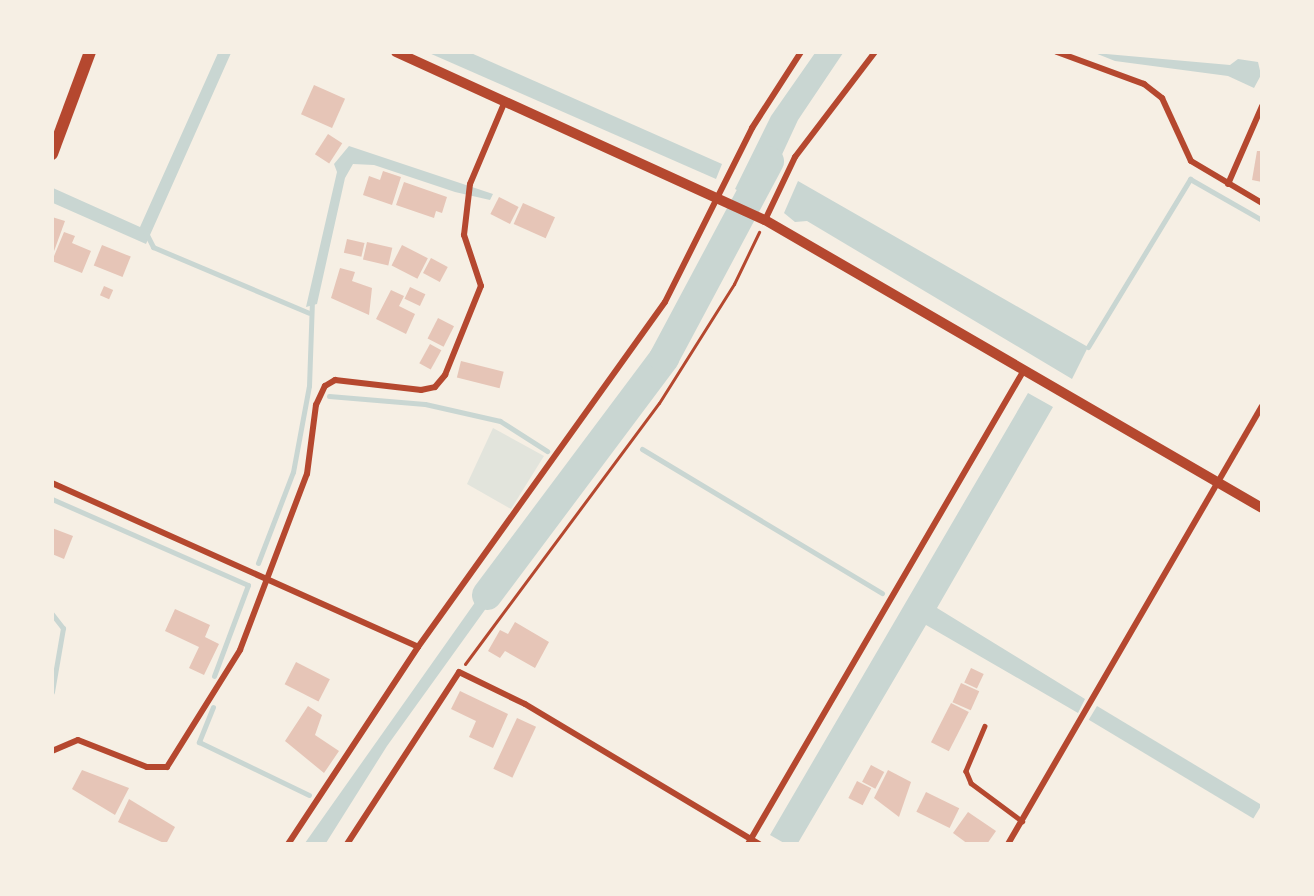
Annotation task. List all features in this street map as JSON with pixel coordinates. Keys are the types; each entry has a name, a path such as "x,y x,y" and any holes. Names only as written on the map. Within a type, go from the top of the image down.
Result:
{"main road":[{"path":"52,154 90,52"}],"street":[{"path":"396,52 718,195 765,219 1262,508"},
{"path":"288,843 418,647 617,376 666,302 752,128 801,52"},
{"path":"765,219 795,157 875,52"},
{"path":"1057,52 1144,84 1162,98 1191,161 1262,203"},
{"path":"52,751 78,741 147,767 167,767 180,754 203,703 226,676 269,578 307,474 316,405 325,386 335,380 421,390 435,387 445,375 481,286 464,235 467,196 505,101"},
{"path":"1228,184 1262,106"},
{"path":"749,841 1024,370"},
{"path":"1008,843 1262,406"},
{"path":"52,483 269,578 418,647"},
{"path":"346,843 459,672 525,704 749,841 759,843"}],"lane":[{"path":"985,726 966,771 971,783 1022,821"}],"path":[{"path":"459,672 660,403 734,284 765,219"}],"shaded area":[{"path":"218,53 231,53 146,244 53,203 53,188 140,227"},
{"path":"429,53 471,53 722,164 716,179"},
{"path":"815,53 843,53 798,120 760,202 735,189 771,116"},
{"path":"1095,53 1230,65 1238,59 1258,62 1261,75 1254,88 1228,76 1115,61"},
{"path":"349,146 493,194 490,200 455,192 374,165 353,164 345,178 317,304 306,307 337,172 334,164"},
{"path":"798,181 1088,347 1072,379 807,221 795,222 784,213"},
{"path":"1028,393 1053,407 937,608 1085,699 1078,713 926,625 798,843 784,843 770,835"},
{"path":"493,428 544,456 511,509 467,484"},
{"path":"505,560 518,564 387,746 326,843 305,843"},
{"path":"1097,706 1262,805 1253,819 1089,720"}],"building":[{"path":"314,85 345,99 332,128 301,114"},
{"path":"328,134 342,143 329,163 315,154"},
{"path":"1257,151 1262,151 1262,182 1252,180"},
{"path":"383,171 401,177 392,205 363,195 369,176 380,180"},
{"path":"404,182 447,197 442,213 436,211 434,218 396,205"},
{"path":"499,197 519,207 510,224 490,214"},
{"path":"523,203 555,217 546,238 514,224"},
{"path":"52,217 65,221 53,254 52,254"},
{"path":"64,232 75,236 72,243 91,251 82,273 52,261"},
{"path":"347,239 365,243 361,257 344,253"},
{"path":"367,242 392,248 388,265 363,260"},
{"path":"102,245 131,257 123,277 94,265"},
{"path":"402,245 428,258 417,279 392,265"},
{"path":"431,258 448,267 440,282 423,273"},
{"path":"340,268 355,272 352,281 372,288 369,315 331,298"},
{"path":"104,286 113,290 109,299 100,295"},
{"path":"410,287 425,294 420,306 405,299"},
{"path":"391,290 404,296 399,306 415,314 406,334 376,319"},
{"path":"438,318 454,326 444,347 428,338"},
{"path":"430,344 441,350 431,370 419,363"},
{"path":"461,361 504,372 500,388 457,377"},
{"path":"52,528 73,536 64,559 52,554"},
{"path":"175,609 210,625 205,637 219,644 204,675 189,668 199,647 165,631"},
{"path":"515,622 549,642 535,668 505,651 500,658 488,651 500,630 508,634"},
{"path":"296,662 330,679 319,702 285,684"},
{"path":"971,668 984,674 977,688 964,683"},
{"path":"961,683 979,691 971,710 952,702"},
{"path":"460,691 508,714 493,748 469,737 476,721 451,709"},
{"path":"951,703 969,712 949,751 931,742"},
{"path":"308,706 322,715 315,735 339,751 324,773 285,741"},
{"path":"517,718 536,727 512,778 493,769"},
{"path":"871,765 884,772 875,789 862,782"},
{"path":"82,770 129,788 115,815 72,789"},
{"path":"888,770 911,782 899,817 874,798"},
{"path":"857,781 871,788 863,805 848,798"},
{"path":"926,792 959,808 950,828 916,812"},
{"path":"129,799 175,827 166,844 118,822"},
{"path":"968,812 996,831 987,844 968,844 953,833"}],"waterway":[{"path":"487,595 664,358 769,161"},
{"path":"1088,347 1190,179 1262,220"},
{"path":"146,233 153,247 309,313"},
{"path":"258,563 293,472 309,386 312,299"},
{"path":"329,396 425,404 500,421 547,451"},
{"path":"642,449 882,593"},
{"path":"52,499 248,585 214,676"},
{"path":"52,614 63,628 52,692"},
{"path":"213,707 199,742 309,795"}]}
